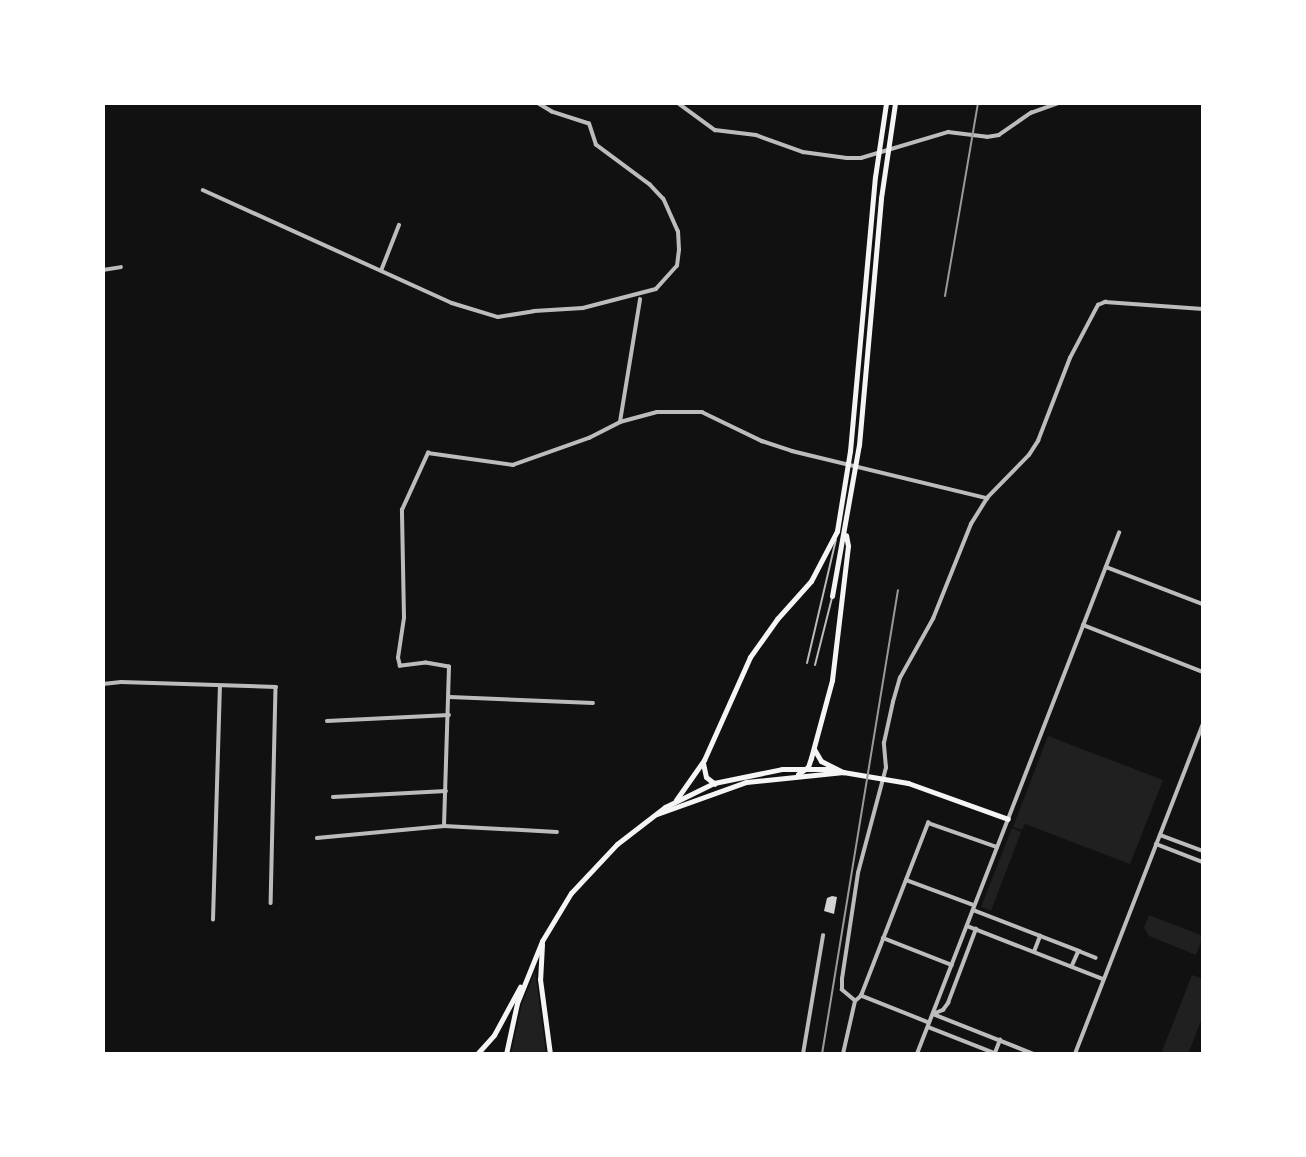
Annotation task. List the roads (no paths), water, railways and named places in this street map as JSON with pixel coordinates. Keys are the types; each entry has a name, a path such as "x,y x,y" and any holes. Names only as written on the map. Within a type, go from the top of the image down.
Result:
{"highway":[{"path":"676,800 704,760 731,692 750,657 777,619 811,581 837,531 850,451 886,103"},
{"path":"832,596 859,445 878,242 895,103"},
{"path":"798,774 808,766 814,749 834,669 848,546 845,533"},
{"path":"814,749 821,761 843,772"},
{"path":"704,760 706,777 726,787"},
{"path":"477,1054 494,1035 524,982 542,941 571,893 600,859 676,800 714,783 748,774 808,766 836,769"},
{"path":"657,814 746,782 798,774 843,772 895,780 945,794 1008,819"},
{"path":"542,941 540,979 550,1054"},
{"path":"506,1054 524,982"}],"street":[{"path":"202,190 452,303 498,317 534,311 568,311 640,298 661,285 677,266 678,232 673,218 650,184 596,145 589,124 552,112 537,103"},
{"path":"678,103 715,130 756,135 803,152 861,158 937,135 999,135 1031,113 1059,103"},
{"path":"381,271 399,225"},
{"path":"103,270 121,267"},
{"path":"620,422 640,298"},
{"path":"855,1001 842,990 842,979 858,873 886,768 884,743 893,702 900,678 933,618 960,547 987,498 1029,455 1038,441 1070,358 1100,303 1203,309"},
{"path":"444,827 449,667 426,663 406,667 400,666 398,659 404,618 402,510 428,453 513,465 589,438 620,422 657,412 702,412 762,441 987,498"},
{"path":"917,1054 1119,533"},
{"path":"1106,566 1203,604"},
{"path":"1083,625 1203,672"},
{"path":"103,684 121,682 276,687 271,903"},
{"path":"213,920 220,687"},
{"path":"450,697 593,703"},
{"path":"327,721 449,715"},
{"path":"1075,1054 1203,724"},
{"path":"333,797 446,791"},
{"path":"843,1054 855,1001 861,996 929,821 997,847"},
{"path":"317,838 444,827 557,832"},
{"path":"1160,835 1203,851"},
{"path":"1156,844 1203,862"},
{"path":"906,880 1096,958"},
{"path":"967,926 1103,979"},
{"path":"933,1014 943,1010 948,1003 976,929"},
{"path":"803,1054 824,936"},
{"path":"1034,952 1040,936"},
{"path":"883,938 952,965"},
{"path":"1072,967 1079,951"},
{"path":"861,996 996,1053 1000,1041"},
{"path":"933,1014 1034,1054"}],"lane":[{"path":"807,663 837,531"},
{"path":"815,665 832,596"}],"railway":[{"path":"945,296 978,103"},
{"path":"822,1054 898,590"}]}
